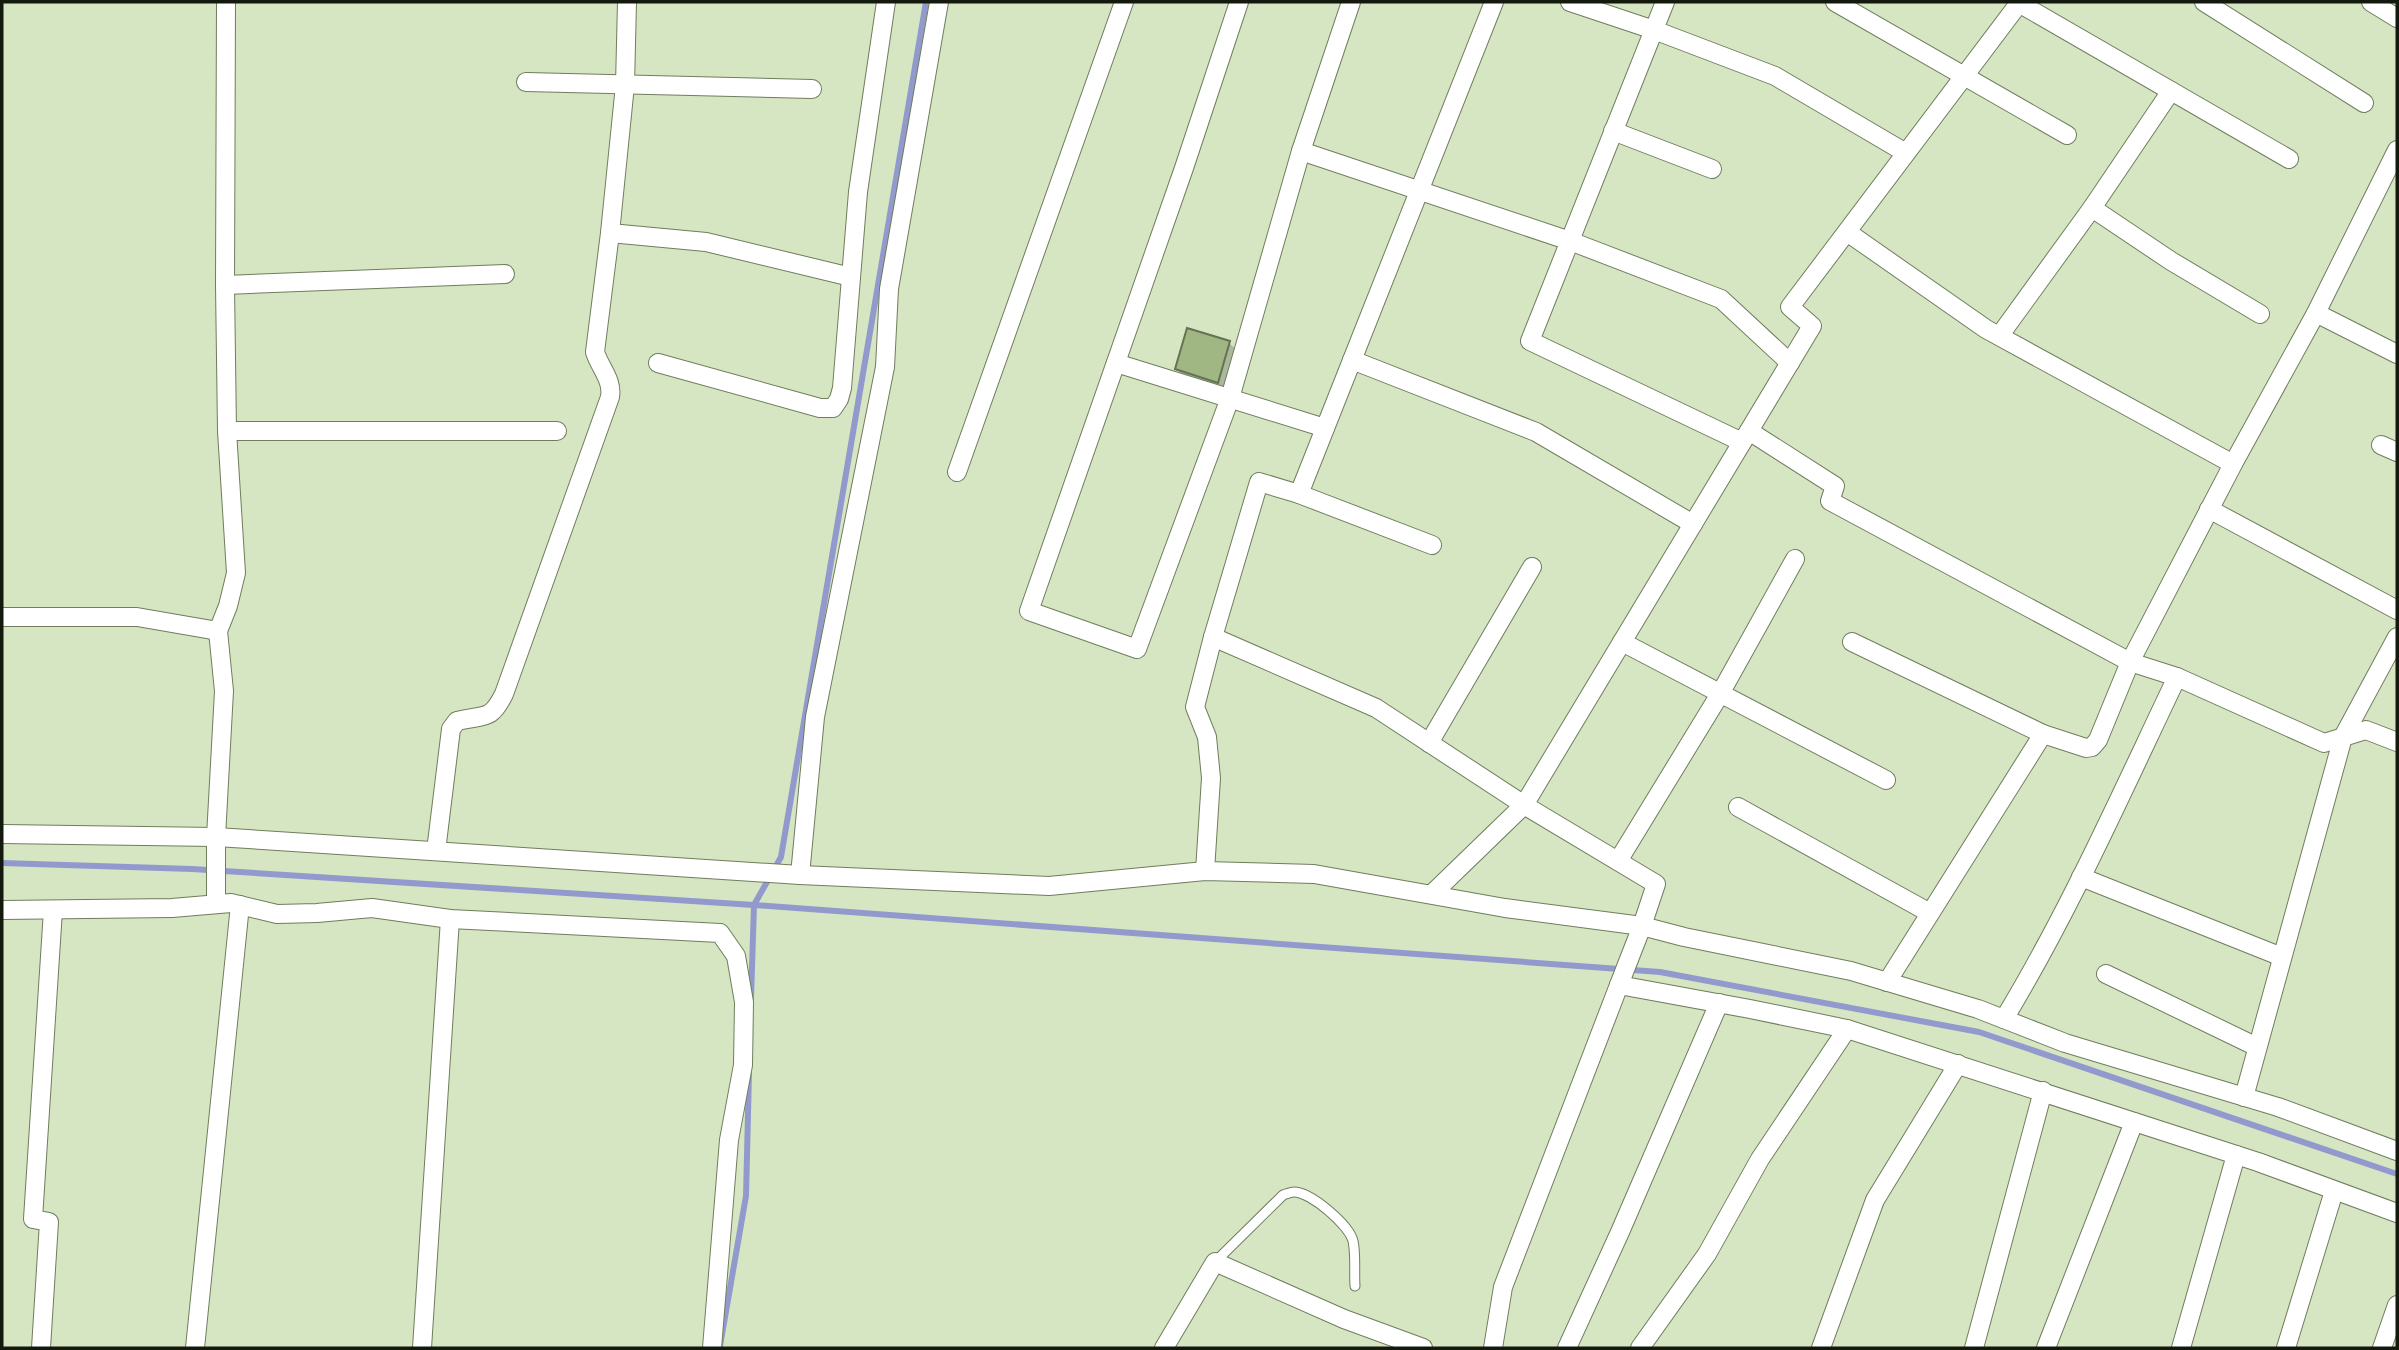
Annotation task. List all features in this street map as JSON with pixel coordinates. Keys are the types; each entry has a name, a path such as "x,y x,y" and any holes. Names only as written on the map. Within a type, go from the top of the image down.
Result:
{"street":[{"path":"217,900 216,837 224,691 218,631 228,606 236,573 227,431 226,2"},
{"path":"436,851 451,729 457,721 491,715 504,694 610,397 610,381 599,365 596,352 625,85 627,2"},
{"path":"658,363 820,408 833,408 839,399 858,192 886,2"},
{"path":"800,876 815,717 885,367 888,289 939,2"},
{"path":"957,472 1124,2"},
{"path":"1239,2 1029,611 1137,649 1230,398 1301,151 1351,2"},
{"path":"1299,494 1494,2"},
{"path":"1570,2 1654,30 1775,76 1906,153"},
{"path":"1665,2 1530,341 1746,437 1835,485 1830,501 2130,662 2177,677 2324,743 2366,730 2397,742"},
{"path":"1835,2 2067,135"},
{"path":"1432,894 1524,805 1812,326 1790,307 2019,2 2289,159"},
{"path":"2204,2 2364,103"},
{"path":"2371,2 2397,18"},
{"path":"526,82 812,89"},
{"path":"2000,335 2092,208 2171,91"},
{"path":"1614,131 1712,169"},
{"path":"1852,642 2043,734 2086,748 2092,747 2098,740 2130,662 2209,509 2316,313 2397,150"},
{"path":"1301,151 1570,241 1721,299 1790,363"},
{"path":"2092,208 2171,261 2260,314"},
{"path":"1847,232 1986,328 2233,464"},
{"path":"610,233 706,242 851,277"},
{"path":"225,285 505,274"},
{"path":"2316,313 2397,354"},
{"path":"1352,360 1536,432 1693,524"},
{"path":"1116,363 1325,428"},
{"path":"227,431 557,431"},
{"path":"1205,871 1211,778 1207,737 1195,707 1213,636 1259,482 1299,494 1432,545"},
{"path":"2209,509 2397,610"},
{"path":"1618,861 1720,694 1795,559"},
{"path":"1429,743 1532,567"},
{"path":"2,617 137,617 218,631"},
{"path":"1213,636 1376,709 1524,805 1656,884 1503,1287 1493,1348"},
{"path":"2244,1097 2343,737 2397,639"},
{"path":"1622,642 1886,780"},
{"path":"2004,1019 2081,877 2177,677"},
{"path":"1887,982 2043,734"},
{"path":"1738,807 1930,913"},
{"path":"2,834 216,837 800,876 1049,886 1205,871 1314,874 1638,934 1684,937 1851,971 1978,1009 2065,1043 2278,1107 2397,1152"},
{"path":"2081,877 2282,957"},
{"path":"2,910 172,908 217,900 276,914 372,908 450,919 720,933 736,956 744,1002 743,1065 729,1140 712,1348"},
{"path":"195,1348 240,905"},
{"path":"41,1348 49,1222 33,1219 53,909"},
{"path":"422,1348 450,919"},
{"path":"2106,974 2258,1047"},
{"path":"1620,981 1847,1029 2236,1155 2397,1213"},
{"path":"1567,1348 1719,1003"},
{"path":"1640,1348 1707,1254 1760,1159 1847,1029"},
{"path":"1821,1348 1875,1200 1958,1063"},
{"path":"1974,1348 2043,1091"},
{"path":"2046,1348 2134,1122"},
{"path":"2181,1348 2236,1155"},
{"path":"2286,1348 2334,1191"},
{"path":"1164,1348 1215,1262 1344,1319 1423,1348"},
{"path":"2382,1348 2397,1305"}],"lane":[{"path":"1215,1262 1269,1207 1283,1195 1293,1191 1324,1206 1349,1233 1354,1247 1355,1286"}],"building":[{"path":"1187,328 1230,341 1218,383 1175,369"}],"waterway":[{"path":"751,999 754,905 781,857 926,2"},
{"path":"2,863 192,869 754,905 1660,972 1979,1032 2397,1174"},
{"path":"720,1346 746,1196 749,1073"}]}
